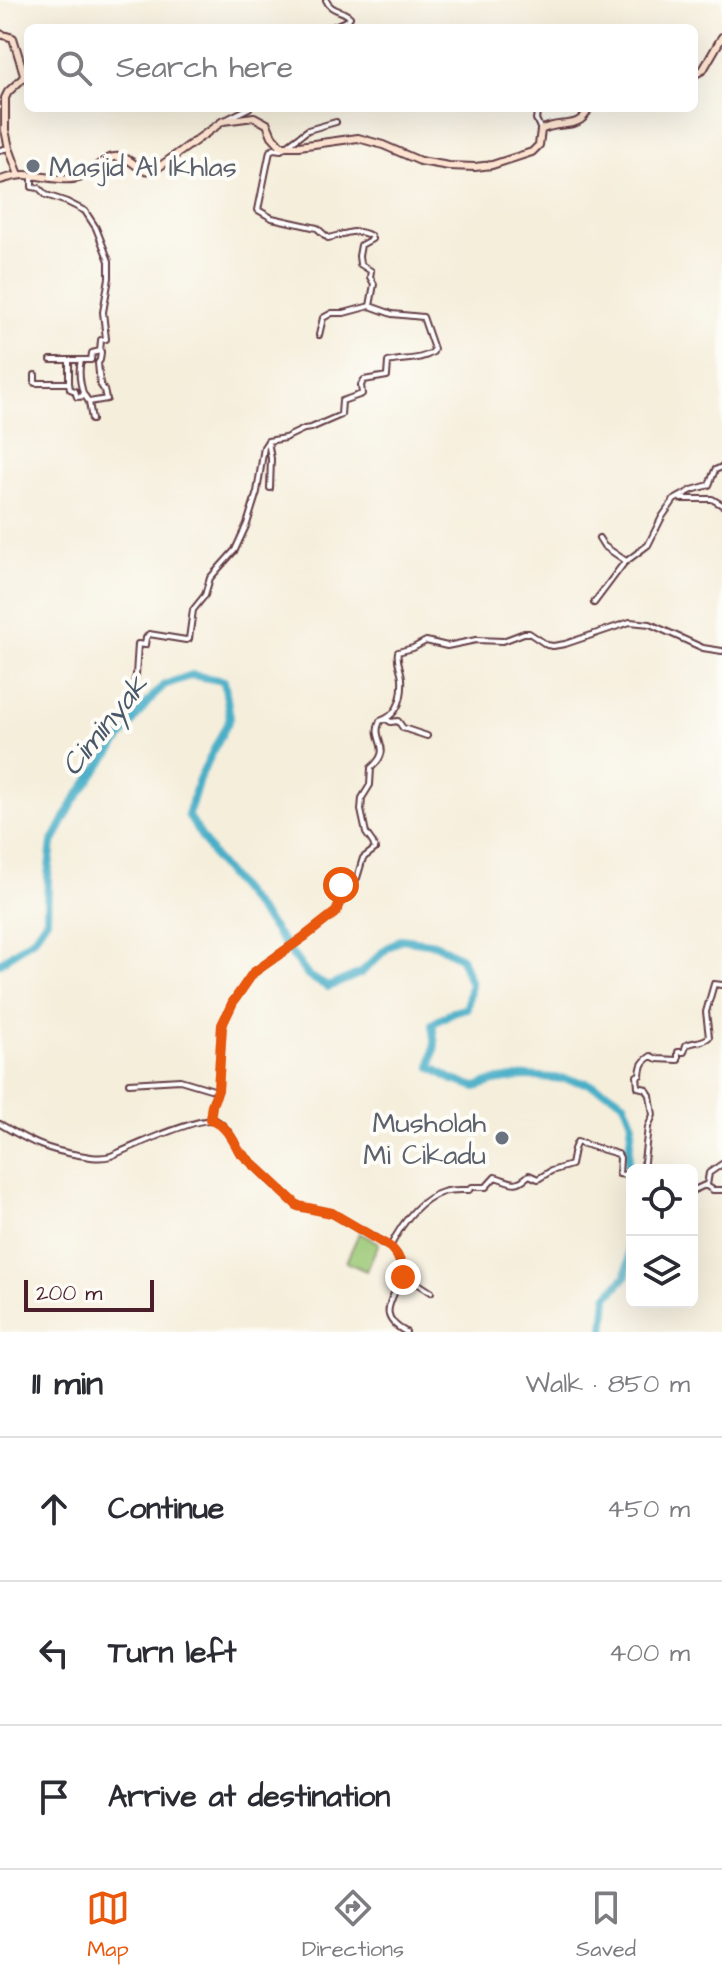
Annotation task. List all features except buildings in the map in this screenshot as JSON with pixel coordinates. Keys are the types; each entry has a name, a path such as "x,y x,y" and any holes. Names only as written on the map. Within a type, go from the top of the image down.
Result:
{"street":[{"path":"326,0 332,9 350,17 339,24"},
{"path":"0,34 13,38 24,74 5,98 5,130 19,175"},
{"path":"698,73 703,70 722,37"},
{"path":"0,180 19,175 76,179 105,160 118,157 149,171 239,112"},
{"path":"223,121 259,118 267,124 281,146 314,145 358,138 420,161 475,167 532,152 539,145 541,130 536,119 537,112"},
{"path":"541,130 552,125 578,123 587,112"},
{"path":"336,122 308,130 281,150 270,151 259,211 272,218 317,228 328,238 348,231 371,236 372,239 359,248 360,264 371,271 374,284 370,306"},
{"path":"0,150 9,148"},
{"path":"32,175 32,187 88,214 109,261 103,312 106,339 101,340 98,363 100,384 106,399 89,402"},
{"path":"135,701 132,690 138,644 145,645 149,634 189,639 193,610 205,595 210,578 235,550 247,524 254,504 264,447 268,441 285,438 341,415 342,401 362,394 364,380 387,376 388,362 428,356 434,349 423,317 392,314 370,306 332,313 323,318 319,335"},
{"path":"51,360 91,360 92,353 100,351"},
{"path":"69,360 70,389 75,391 77,397 84,396"},
{"path":"81,360 80,377 92,420"},
{"path":"35,375 35,383 69,383"},
{"path":"268,441 270,488"},
{"path":"594,603 624,564 651,541 671,504 692,490 709,485 715,470 722,467"},
{"path":"678,499 712,499 722,505"},
{"path":"599,538 624,564"},
{"path":"210,1119 217,1091 222,1025 233,1002 253,973 336,912 341,885 357,878 363,858 375,849 366,833 361,803 370,785 371,768 378,761 383,747 377,726 380,721 393,715 400,699 402,678 398,652 426,641 447,646 476,640 503,641 529,633 553,646 630,622 650,624 703,648 722,651"},
{"path":"386,719 427,736"},
{"path":"644,1164 648,1127 653,1115 650,1095 646,1089 638,1087 637,1076 640,1075 643,1061 651,1056 678,1060 678,1052 684,1052 686,1045 705,1041 710,1032 706,1012 714,984 722,985"},
{"path":"129,1083 180,1080 217,1091"},
{"path":"0,1124 49,1150 101,1158 210,1119 220,1125 239,1151 298,1206 332,1213 397,1254 403,1274 388,1312 392,1323 406,1332"},
{"path":"390,1247 402,1226 432,1197 446,1191 486,1187 495,1177 517,1184 529,1175 538,1179 571,1165 577,1142 620,1156 620,1175 626,1176"},
{"path":"707,1185 709,1173 722,1164"},
{"path":"707,1185 713,1190 722,1190"},
{"path":"698,1189 707,1185"},
{"path":"403,1274 431,1292"}],"green space":[{"path":"359,1233 379,1243 366,1271 346,1262"}],"waterway":[{"name":"Ciminyak","path":"0,963 34,938 47,919 52,843 74,801 146,704 164,685 192,675 224,681 230,718 199,779 188,815 216,860 308,976 328,987 361,973 401,939 435,944 461,958 471,984 467,1008 432,1024 435,1044 431,1067 453,1080 476,1087 527,1076 587,1083 624,1102 632,1122 626,1228 629,1259 626,1276 607,1297 604,1332"}],"place":[{"name":"Masjid Al Ikhlas","path":"33,166"},
{"name":"Musholah Mi Cikadu","path":"502,1138"}],"route":[{"path":"341,885 336,912 253,973 225,1015 219,1048 218,1090 210,1119 217,1121 239,1151 298,1206 332,1213 390,1247 397,1254 403,1277"}]}
